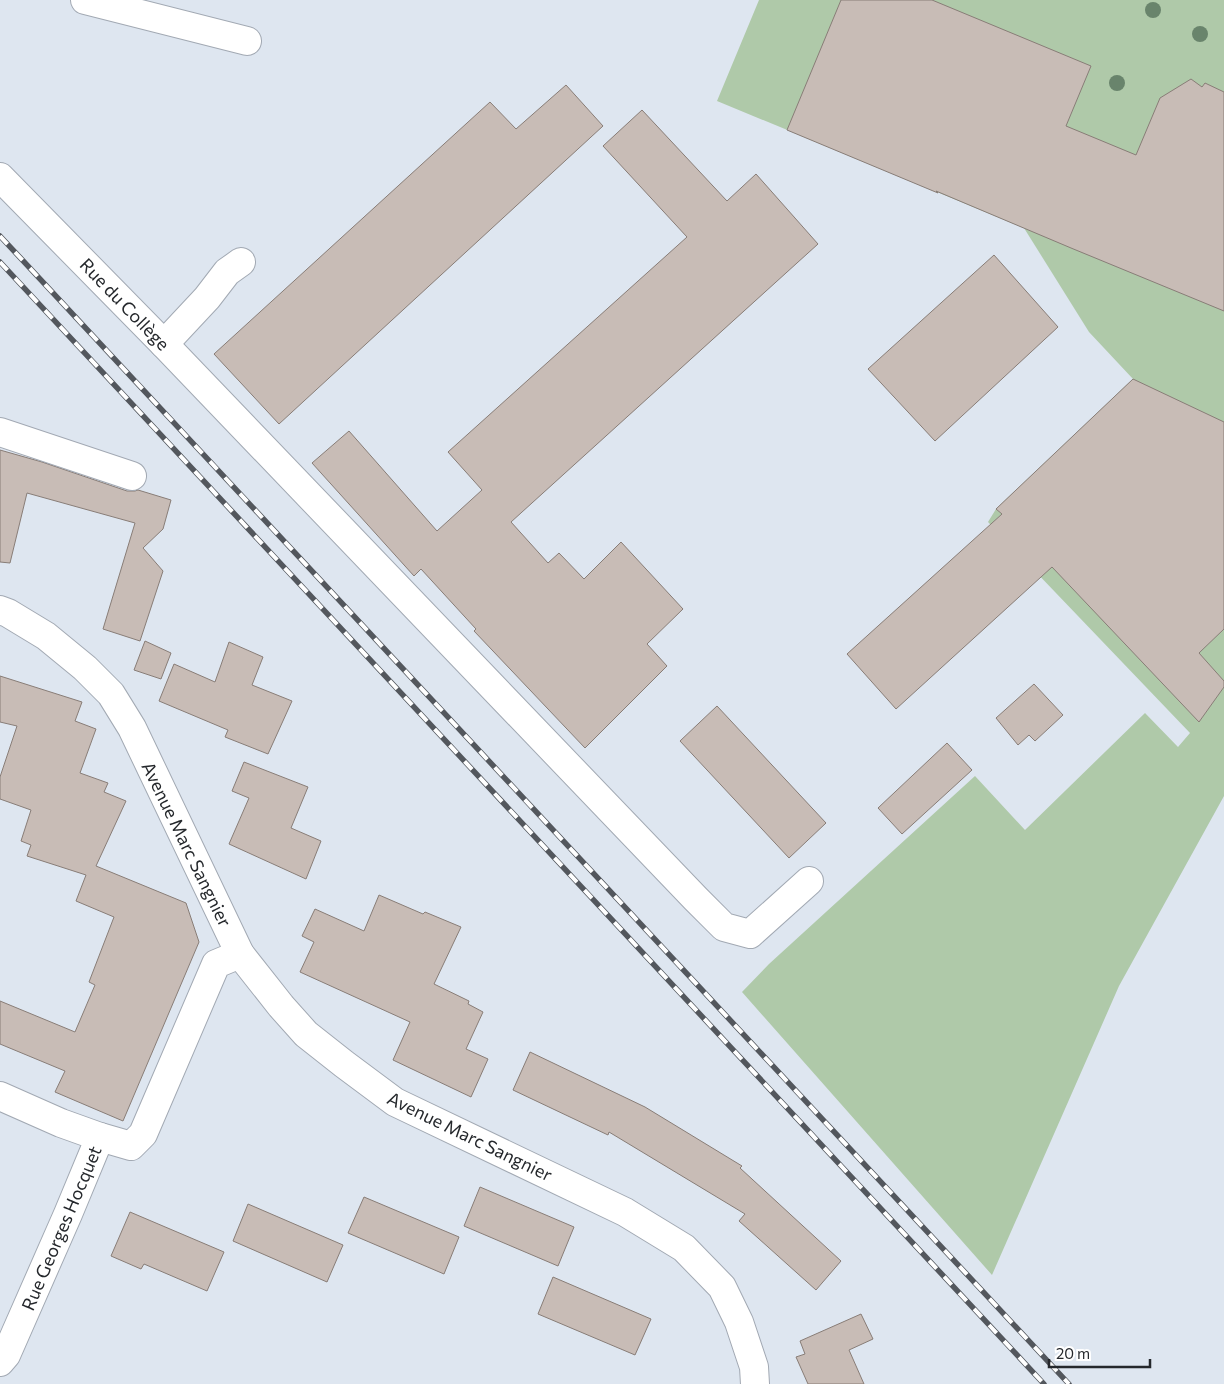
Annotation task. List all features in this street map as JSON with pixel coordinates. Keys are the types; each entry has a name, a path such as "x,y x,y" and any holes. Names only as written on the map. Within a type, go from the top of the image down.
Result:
{"street":[{"path":"85,0 247,41"},
{"name":"Rue du Collège","path":"0,177 164,344 724,926 750,934 809,881"},
{"path":"164,344 207,298 227,272 241,262"},
{"path":"0,432 132,476"},
{"name":"Avenue Marc Sangnier","path":"0,610 8,612 46,636 85,668 111,694 132,728 240,954 306,1034 395,1102 625,1212 684,1248 722,1287 739,1322 754,1367 755,1384"},
{"name":"Rue Georges Hocquet","path":"0,1362 6,1356 100,1137 131,1146 143,1134 216,964 240,954"},
{"path":"0,1096 61,1123 100,1137"}],"green space":[{"path":"759,0 1224,0 1224,796 1119,986 992,1275 742,992 769,964 975,776 1025,830 1145,713 1178,747 1190,733 988,522 996,509 1133,379 1089,332 1024,228 717,101"}],"building":[{"path":"841,0 932,0 1091,66 1066,126 1136,155 1160,98 1191,79 1202,87 1205,83 1224,92 1224,311 787,130"},
{"path":"566,85 603,126 279,424 214,354 490,102 516,129"},
{"path":"642,110 727,201 756,174 818,244 511,522 548,563 559,553 584,579 621,542 683,609 647,644 667,666 585,748 474,631 476,629 421,569 414,576 312,463 349,431 437,531 482,490 448,452 687,237 603,146"},
{"path":"994,255 1058,327 935,441 868,369"},
{"path":"1133,379 1224,422 1224,629 1199,653 1224,681 1224,687 1199,722 1052,567 896,709 847,654 1002,514 996,509"},
{"path":"0,450 127,491 138,490 171,500 163,529 143,548 163,571 140,641 103,629 135,523 27,493 10,563 0,562"},
{"path":"145,641 171,653 161,679 134,670"},
{"path":"229,642 263,657 252,685 292,701 268,754 225,737 228,730 159,701 174,664 215,682"},
{"path":"0,676 82,702 75,721 96,729 80,773 108,783 104,792 126,801 96,866 186,903 199,942 123,1121 55,1092 65,1071 0,1044 0,1001 75,1032 95,985 89,982 114,917 76,901 86,875 27,856 31,845 21,841 31,810 0,799 0,777 17,726 0,722"},
{"path":"1034,684 1063,715 1035,741 1029,735 1018,745 996,718"},
{"path":"717,706 826,823 789,858 680,741"},
{"path":"947,743 972,770 902,834 878,808"},
{"path":"244,762 308,787 291,828 321,841 306,879 229,844 249,798 232,791"},
{"path":"379,895 423,914 425,912 461,927 434,984 469,1001 468,1004 483,1012 466,1049 488,1059 471,1097 393,1060 410,1022 300,972 314,942 302,936 315,909 364,931"},
{"path":"530,1052 645,1107 742,1166 740,1168 841,1261 816,1290 739,1221 745,1214 609,1132 608,1135 513,1090"},
{"path":"480,1187 574,1227 558,1266 464,1226"},
{"path":"364,1197 459,1237 444,1274 348,1233"},
{"path":"248,1204 343,1245 327,1282 233,1241"},
{"path":"130,1212 224,1252 207,1291 144,1264 141,1269 111,1256"},
{"path":"553,1277 651,1319 635,1355 538,1314"},
{"path":"861,1314 873,1339 849,1350 864,1384 808,1384 796,1357 805,1354 800,1341"}],"railway":[{"path":"0,236 1069,1384"},
{"path":"0,262 1044,1384"}]}
